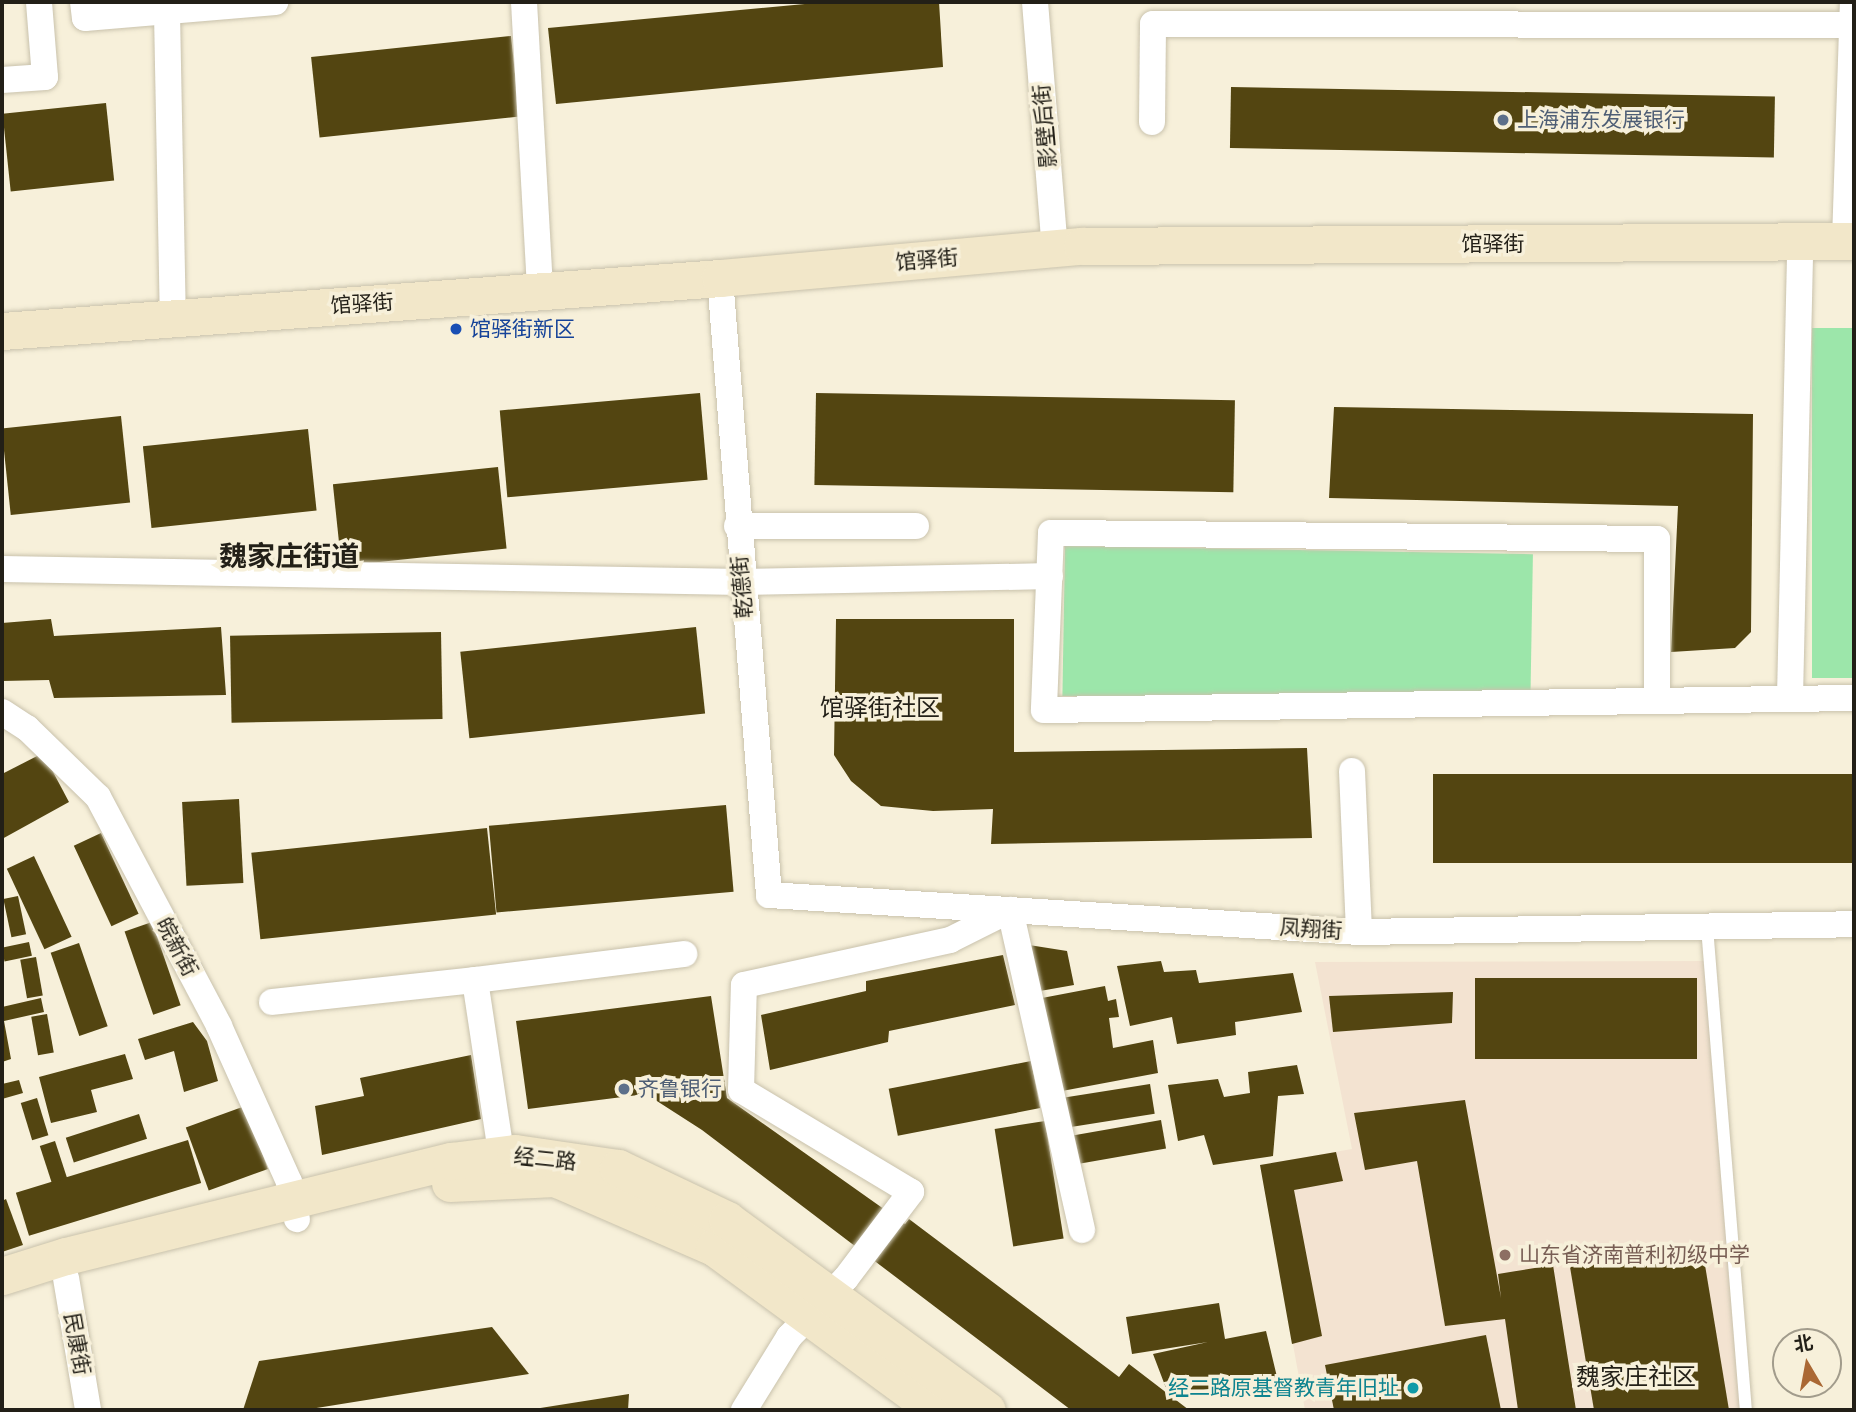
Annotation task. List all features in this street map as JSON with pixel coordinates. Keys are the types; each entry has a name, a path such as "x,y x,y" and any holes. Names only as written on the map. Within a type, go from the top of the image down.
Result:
{"main road":[{"name":"馆驿街","path":"2,331 540,292 1055,250 1850,241"},
{"name":"经二路","path":"2,1276 296,1209 456,1182 503,1168 555,1178 714,1247 820,1306 987,1410"},
{"name":"经二路","path":"2,1297 296,1209"},
{"name":"经二路","path":"820,1306 936,1410"}],"street":[{"path":"2,80 45,77 39,2"},
{"path":"83,2 85,18 275,2"},
{"path":"524,2 540,292"},
{"name":"影壁后街","path":"1035,2 1055,250"},
{"path":"167,13 173,317"},
{"path":"1152,122 1153,24 1854,17 1850,241"},
{"path":"1790,697 1800,242"},
{"name":"乾德街","path":"720,278 737,526 769,895"},
{"path":"737,526 916,526"},
{"path":"1657,699 1657,539 1051,533 1044,710 1854,698"},
{"path":"2,569 742,582 1050,576"},
{"name":"皖新街","path":"2,712 27,728 98,797 219,1026 296,1209"},
{"path":"1352,771 1359,932"},
{"name":"凤翔街","path":"769,895 1359,932 1854,924"},
{"path":"744,1410 789,1337 820,1306 911,1192 741,1090 744,985 950,940 1010,910 1082,1230"},
{"path":"272,1002 684,954"},
{"path":"475,980 503,1168"},
{"name":"民康街","path":"66,1278 88,1410"}],"lane":[{"path":"1707,927 1746,1410"}],"shaded area":[{"name":"山东省济南普利初级中学","path":"1710,961 1746,1410 1305,1410 1260,1165 1352,1149 1315,962"}],"green space":[{"path":"1812,328 1854,328 1854,678 1812,678"},
{"path":"1065,546 1533,554 1530,704 1062,696"}],"building":[{"path":"826,2 939,2 943,67 556,104 548,28"},
{"path":"511,36 519,117 320,138 311,57"},
{"name":"上海浦东发展银行","path":"1231,87 1775,96 1774,157 1230,148"},
{"path":"106,103 114,181 11,191 3,114"},
{"path":"700,393 708,480 507,497 500,411"},
{"path":"816,393 1235,400 1233,492 814,485"},
{"path":"1334,407 1753,414 1751,632 1735,648 1671,652 1678,506 1329,498"},
{"path":"121,416 130,503 11,515 2,429"},
{"path":"308,429 317,511 151,528 143,446"},
{"path":"498,467 507,549 341,566 333,484"},
{"path":"51,619 54,636 221,627 226,695 54,698 49,680 2,681 2,623"},
{"path":"836,619 1014,619 1014,752 1307,748 1312,838 991,844 993,809 933,811 881,806 851,781 834,755"},
{"path":"696,627 705,714 469,738 460,652"},
{"path":"441,632 443,719 232,723 230,636"},
{"path":"43,753 69,802 2,839 2,774"},
{"path":"1433,774 1854,774 1854,863 1433,863"},
{"path":"239,799 243,883 186,886 182,802"},
{"path":"726,805 734,892 496,912 489,826"},
{"path":"487,828 496,915 260,939 251,853"},
{"path":"101,833 139,914 111,926 74,846"},
{"path":"34,856 72,937 44,949 7,869"},
{"path":"18,896 26,934 11,937 3,899"},
{"path":"152,922 181,1005 153,1015 125,931"},
{"path":"29,942 32,956 5,962 2,948"},
{"path":"79,943 108,1026 79,1036 51,953"},
{"path":"1029,945 1067,951 1074,985 1040,991"},
{"path":"1003,955 1015,1005 889,1031 888,1042 770,1070 761,1015 866,991 866,981"},
{"path":"36,957 43,995 27,998 20,960"},
{"path":"1161,961 1164,972 1196,970 1199,983 1293,973 1302,1012 1235,1022 1236,1035 1177,1044 1172,1017 1130,1026 1117,966"},
{"path":"1475,978 1697,978 1697,1059 1475,1059"},
{"path":"1105,986 1108,1001 1116,999 1119,1017 1109,1018 1113,1048 1153,1040 1158,1073 1062,1091 1042,998"},
{"path":"1453,992 1452,1023 1333,1032 1329,996"},
{"path":"711,996 727,1098 905,1224 909,1219 1119,1377 1129,1364 1189,1410 1071,1410 702,1130 646,1094 528,1109 516,1021"},
{"path":"41,998 44,1012 4,1021 11,1059 2,1062 2,1007"},
{"path":"47,1014 54,1052 38,1055 31,1017"},
{"path":"193,1022 207,1041 218,1081 184,1092 174,1051 145,1060 138,1039"},
{"path":"125,1054 133,1079 91,1090 97,1112 51,1123 39,1077"},
{"path":"471,1055 481,1119 322,1155 315,1106 364,1096 360,1078"},
{"path":"1031,1061 1040,1108 898,1136 889,1089"},
{"path":"1297,1065 1304,1094 1278,1096 1273,1156 1213,1165 1204,1135 1178,1141 1168,1085 1218,1079 1224,1097 1250,1093 1248,1072"},
{"path":"19,1080 23,1093 2,1099 2,1084"},
{"path":"1150,1084 1155,1114 1068,1127 1063,1098"},
{"path":"37,1098 48,1135 32,1140 21,1103"},
{"path":"1465,1100 1501,1298 1498,1274 1553,1265 1576,1410 1518,1410 1505,1319 1445,1326 1417,1161 1365,1170 1354,1113"},
{"path":"245,1106 268,1169 209,1191 186,1128"},
{"path":"139,1114 147,1139 74,1163 66,1138"},
{"path":"1161,1120 1166,1149 1076,1164 1071,1136"},
{"path":"1045,1121 1064,1239 1013,1247 995,1129"},
{"path":"188,1140 201,1183 29,1236 16,1193"},
{"path":"55,1141 67,1178 52,1183 40,1146"},
{"path":"1336,1152 1343,1181 1294,1190 1322,1336 1292,1344 1260,1165"},
{"path":"6,1199 23,1245 2,1252 2,1201"},
{"path":"1702,1247 1729,1410 1594,1410 1570,1267"},
{"path":"1219,1303 1225,1339 1266,1331 1277,1377 1169,1396 1153,1354 1208,1342 1132,1354 1126,1317"},
{"path":"492,1327 529,1374 304,1410 243,1410 259,1361"},
{"name":"经二路原基督教青年旧址","path":"1486,1335 1501,1410 1334,1410 1325,1365"},
{"path":"629,1394 628,1410 534,1410 534,1409"}],"place":[{"name":"上海浦东发展银行","path":"1503,120"},
{"name":"馆驿街新区","path":"456,329"},
{"name":"齐鲁银行","path":"624,1089"},
{"name":"山东省济南普利初级中学","path":"1505,1255"},
{"name":"经二路原基督教青年旧址","path":"1413,1388"}],"district":[{"name":"魏家庄街道","path":"289,557"},
{"name":"馆驿街社区","path":"880,708"},
{"name":"魏家庄社区","path":"1636,1377"}]}
